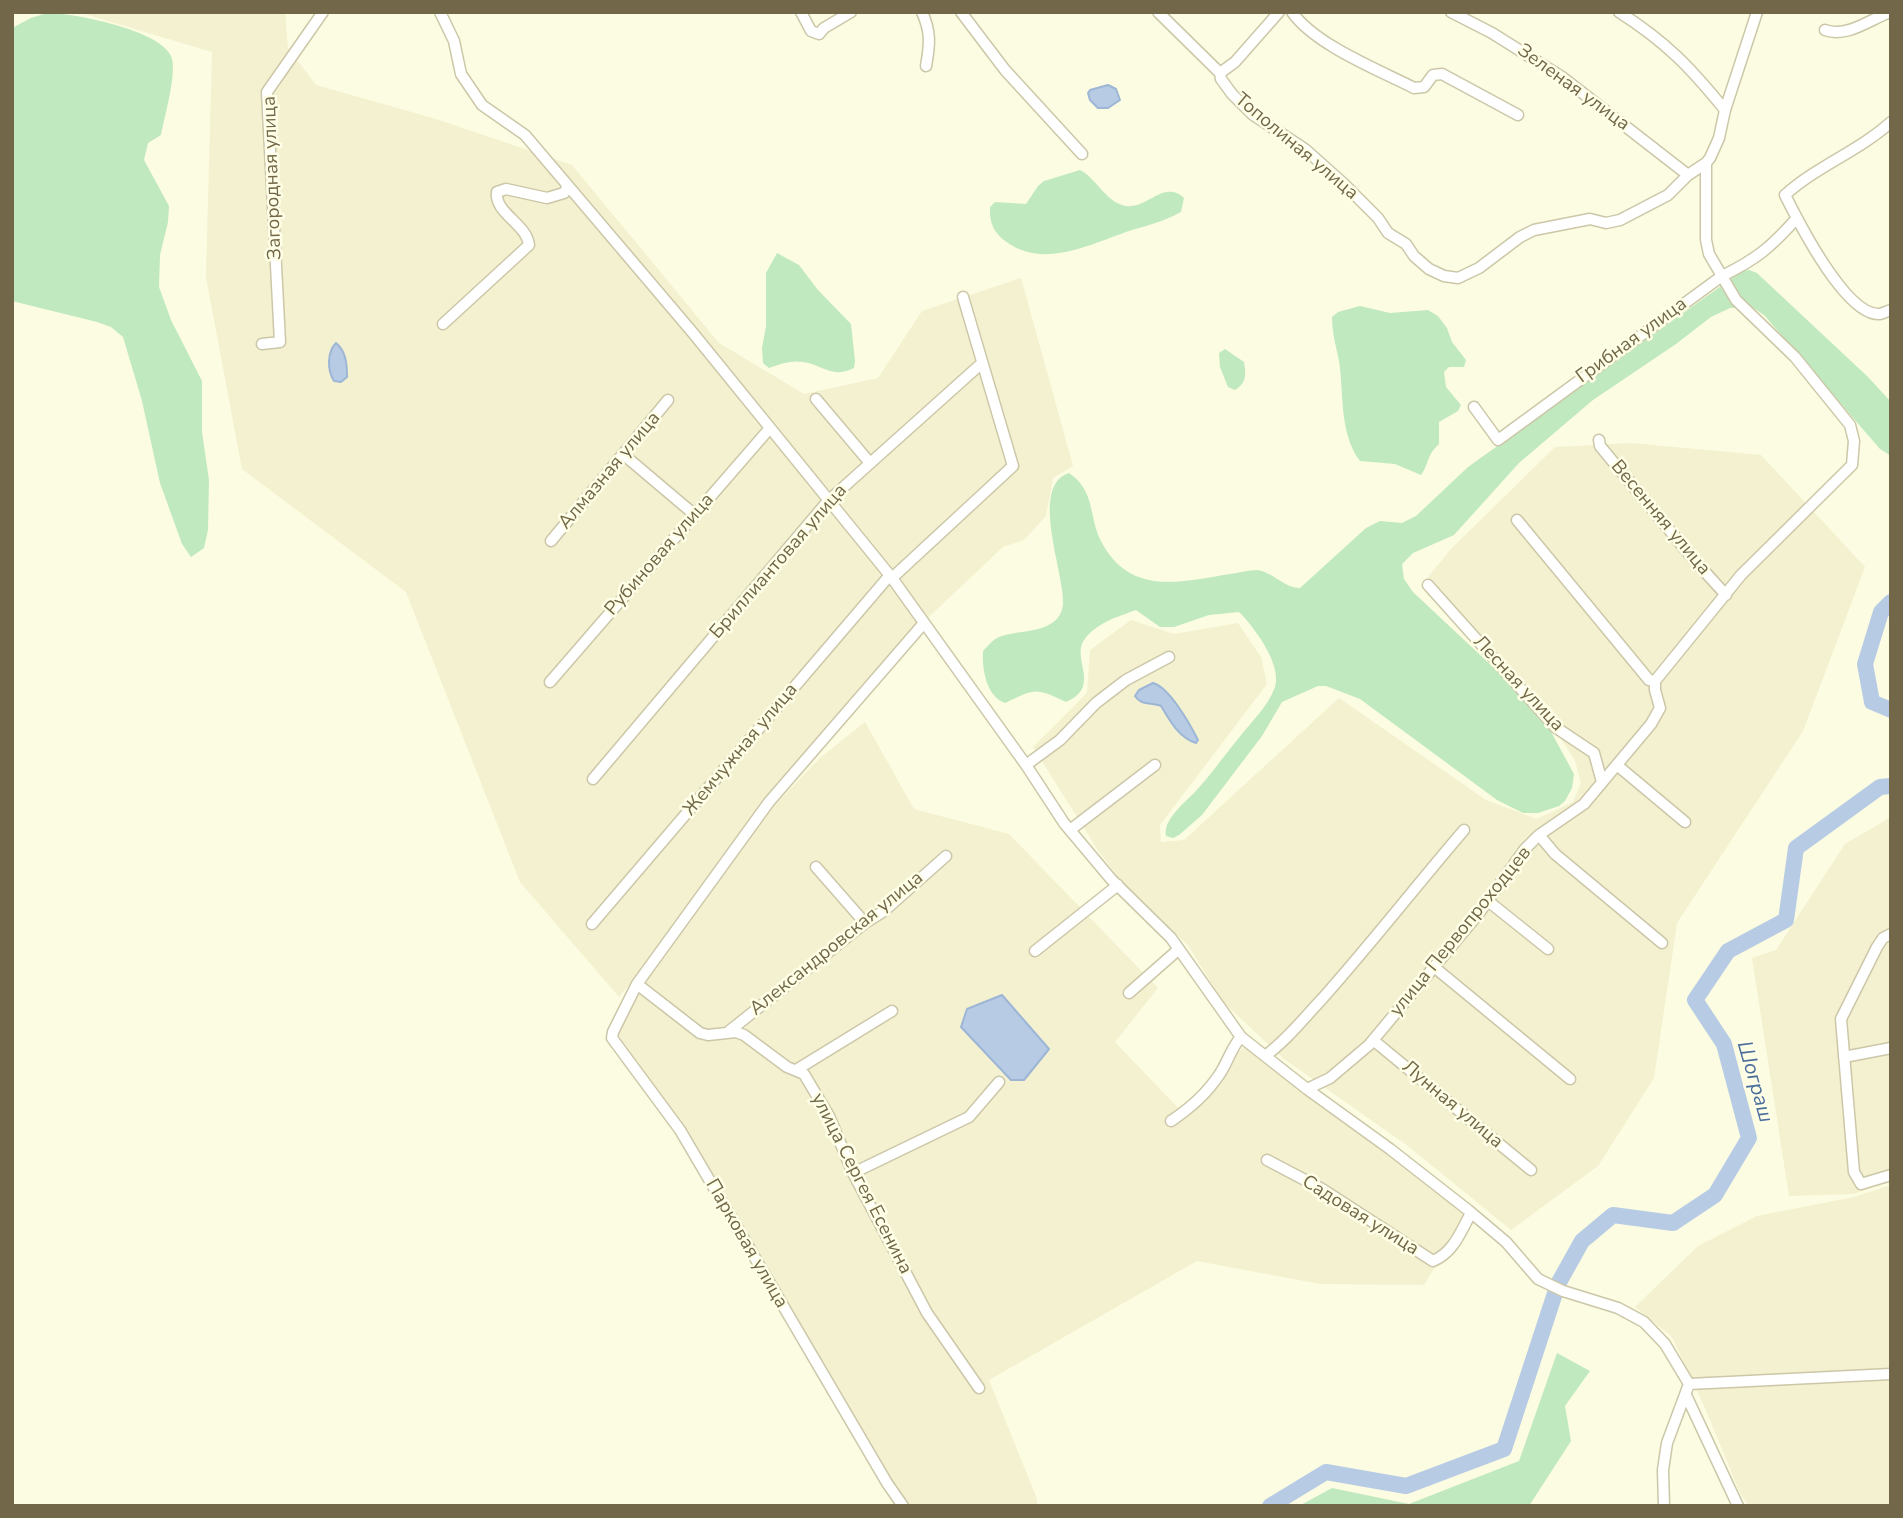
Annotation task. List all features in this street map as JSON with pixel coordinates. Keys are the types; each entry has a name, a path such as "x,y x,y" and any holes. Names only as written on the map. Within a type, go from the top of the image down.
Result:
{"street":[{"name":"Загородная улица","path":"262,344 280,342 267,92 323,12"},
{"path":"440,12 454,41 461,74 482,105 525,135 693,333 891,577 1070,830 1118,885 1171,938 1241,1037 1471,1213 1506,1242 1538,1279 1549,1286 1618,1308 1643,1322 1665,1344 1689,1384 1667,1443 1663,1470 1664,1506"},
{"path":"801,12 811,31 819,34 824,28 851,12"},
{"path":"922,12 929,28 931,42 926,66"},
{"path":"961,12 1005,70 1082,154"},
{"name":"Тополиная улица","path":"1158,12 1220,73 1221,79 1232,94 1252,114 1306,150 1378,218 1388,233 1406,244 1414,256 1429,269 1444,276 1458,278 1479,268 1520,237 1534,230 1590,219 1606,223 1620,220 1668,195 1688,175 1706,163"},
{"path":"1220,73 1235,62 1279,12"},
{"path":"1292,12 1310,31 1340,51 1415,88 1424,87 1433,75 1442,74 1518,115"},
{"name":"Зеленая улица","path":"1451,12 1501,38 1562,77 1688,175"},
{"path":"1619,12 1648,31 1687,64 1724,110"},
{"path":"1517,520 1649,680 1655,681 1741,575 1852,465 1854,441 1850,425 1795,357 1736,300 1709,254 1706,240 1706,163 1719,138 1724,110 1758,12"},
{"path":"1825,30 1834,33 1857,27 1890,12"},
{"path":"1891,122 1873,138 1796,184 1785,195 1807,240 1835,281 1864,309 1879,314 1891,310"},
{"path":"443,324 529,245 527,236 498,203 497,192 506,189 547,198 564,193 568,186"},
{"name":"Грибная улица","path":"1474,407 1499,440 1722,276 1750,263 1773,246 1797,218"},
{"name":"Жемчужная улица","path":"592,924 891,577 1013,466 963,297"},
{"name":"Бриллиантовая улица","path":"593,779 828,501 982,363"},
{"path":"816,399 870,463"},
{"name":"Алмазная улица","path":"551,541 668,400"},
{"name":"Рубиновая улица","path":"550,682 770,428"},
{"name":"Весенняя улица","path":"1599,440 1600,446 1626,478 1726,595"},
{"path":"624,455 695,515"},
{"name":"Лесная улица","path":"1428,585 1555,727 1594,753 1602,782"},
{"name":"Парковая улица","path":"902,1506 680,1130 615,1044 613,1032 637,984 769,802 924,622"},
{"path":"1026,765 1060,740 1097,703 1126,680 1169,657"},
{"name":"улица Первопроходцев","path":"1307,1089 1345,1067 1373,1040 1488,901 1525,849 1539,835 1576,812 1618,766 1660,708 1655,681"},
{"path":"1070,830 1155,765"},
{"path":"1618,766 1685,822"},
{"path":"1265,1056 1284,1042 1356,961 1464,830"},
{"path":"1539,835 1555,854 1662,943"},
{"name":"Александровская улица","path":"728,1032 865,923 884,911 946,856"},
{"path":"816,867 865,923"},
{"path":"1035,951 1118,885"},
{"path":"1488,901 1548,949"},
{"path":"1891,934 1883,938 1877,947 1843,1010 1841,1019 1854,1172 1861,1184 1891,1175"},
{"path":"1129,993 1179,949"},
{"path":"1434,967 1570,1079"},
{"name":"улица Сергея Есенина","path":"637,984 700,1033 708,1035 736,1032 744,1035 787,1067 804,1074 928,1313 979,1388"},
{"path":"796,1070 892,1011"},
{"path":"1171,1121 1184,1113 1219,1076 1230,1050 1241,1037"},
{"name":"Лунная улица","path":"1373,1040 1531,1170"},
{"path":"1844,1057 1891,1048"},
{"path":"853,1173 969,1117 999,1082"},
{"name":"Садовая улица","path":"1267,1160 1322,1189 1433,1261 1444,1256 1454,1245 1471,1213"},
{"path":"1689,1384 1891,1374"},
{"path":"1686,1395 1738,1506"}],"shaded area":[{"path":"78,12 285,12 288,48 316,85 436,119 572,165 719,343 804,394 878,378 922,311 1021,278 1073,466 1053,478 1046,516 1024,540 1003,547 915,630 774,806 820,758 865,722 914,809 1009,834 1158,988 1115,1042 1180,1110 1244,1047 1393,1157 1466,1216 1424,1285 1320,1284 1197,1261 989,1380 1037,1499 1037,1506 900,1506 841,1417 672,1123 617,1033 648,978 769,812 619,997 520,882 406,592 242,469 206,277 212,52"},
{"path":"1631,443 1761,455 1865,567 1803,731 1677,923 1654,1078 1598,1166 1511,1230 1408,1146 1284,1059 1223,1002 1188,945 1125,886 1099,852 1033,747 1087,693 1090,650 1131,620 1174,634 1238,623 1261,657 1267,684 1160,825 1161,842 1184,840 1339,698 1486,800 1537,819 1573,802 1581,783 1575,761 1550,721 1551,708 1486,651 1425,581 1450,550 1555,447"},
{"path":"1891,817 1891,1181 1853,1194 1789,1196 1752,958 1776,950 1845,844"},
{"path":"1891,1185 1891,1506 1749,1506 1740,1493 1672,1337 1635,1307 1698,1246 1757,1216 1854,1197"}],"green space":[{"path":"47,13 76,16 134,31 164,47 173,63 172,83 161,135 148,143 144,160 169,206 160,255 159,287 171,320 202,381 202,432 209,480 208,530 204,548 191,557 182,544 160,483 142,401 123,337 111,327 97,322 12,301 12,28"},
{"path":"1080,170 1111,199 1122,205 1138,204 1169,192 1184,198 1181,212 1067,252 1036,254 1022,250 999,236 990,213 990,207 995,202 1026,204 1044,181"},
{"path":"777,253 799,265 818,290 851,324 854,368 833,372 803,362 790,362 769,368 763,363 766,273"},
{"path":"1742,271 1757,273 1891,402 1891,456 1880,449 1764,315 1752,307 1730,308 1711,317 1593,400 1519,463 1454,535 1413,553 1402,564 1404,579 1413,592 1543,717 1574,774 1572,788 1559,806 1538,813 1523,813 1497,800 1360,699 1326,686 1318,686 1282,702 1262,736 1202,815 1179,835 1173,838 1166,836 1168,824 1175,813 1206,780 1268,701 1275,687 1276,678 1271,657 1259,636 1239,612 1209,615 1174,627 1160,627 1136,610 1107,621 1084,640 1081,648 1084,673 1082,689 1077,696 1066,702 1042,692 1030,692 1005,703 989,688 983,658 983,651 988,645 999,637 1046,626 1060,615 1063,605 1052,533 1051,495 1057,481 1069,473 1078,480 1088,496 1102,543 1114,560 1127,571 1142,578 1175,582 1257,570 1300,588 1366,528 1380,521 1402,523 1416,516 1468,467"},
{"path":"1360,306 1390,313 1428,310 1438,316 1447,328 1452,342 1466,360 1464,367 1449,367 1444,372 1446,387 1461,405 1458,411 1439,422 1439,444 1421,475 1395,464 1360,461 1353,450 1345,426 1332,317 1338,312"},
{"path":"1225,349 1244,362 1245,378 1235,390 1228,387 1220,367 1219,353"},
{"path":"1557,1353 1590,1371 1565,1406 1571,1441 1529,1506 1299,1506 1332,1488 1409,1504 1519,1461"}],"water":[{"path":"1108,85 1116,89 1120,100 1108,108 1098,108 1090,100 1088,93"},
{"path":"336,343 344,354 346,363 347,377 341,382 334,381 329,367 331,351"},
{"path":"1153,683 1166,691 1178,707 1198,740 1196,743 1180,733 1161,706 1143,703 1137,699 1135,696 1139,690"},
{"path":"1002,995 1049,1049 1024,1080 1011,1080 961,1027 967,1009"}],"waterway":[{"name":"Шограш","path":"1891,602 1881,612 1865,664 1872,702 1891,710"},
{"name":"Шограш","path":"1270,1506 1326,1472 1406,1486 1504,1449 1558,1284 1582,1241 1613,1215 1673,1223 1715,1195 1749,1138 1724,1044 1695,1000 1728,951 1786,920 1796,848 1880,787 1891,786"}]}
